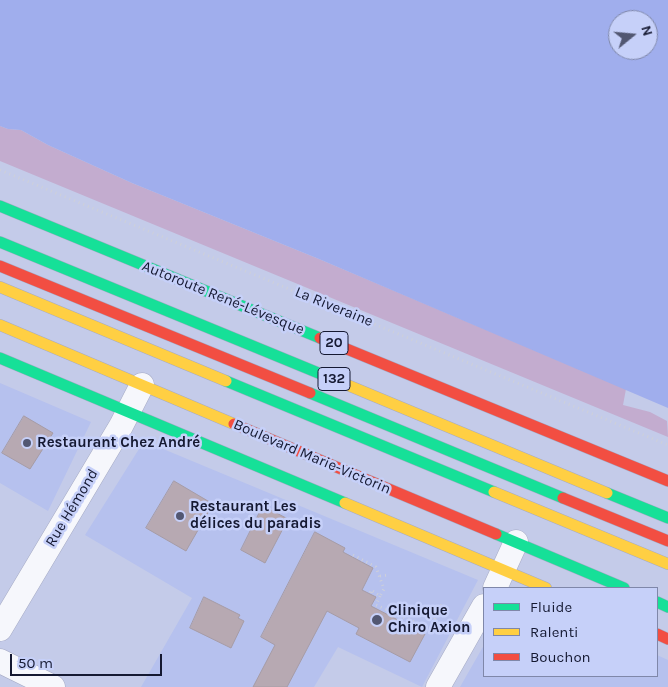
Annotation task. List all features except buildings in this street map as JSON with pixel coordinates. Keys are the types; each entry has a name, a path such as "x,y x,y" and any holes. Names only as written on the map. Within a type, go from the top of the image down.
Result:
{"main road":[{"name":"Autoroute René-Lévesque","path":"0,206 668,481"},
{"name":"132","path":"0,242 189,318 668,518"},
{"path":"0,266 668,541"},
{"path":"0,287 668,564"},
{"name":"Boulevard Marie-Victorin","path":"0,325 622,587"},
{"name":"Boulevard Marie-Victorin","path":"0,358 500,579 541,587"}],"street":[{"name":"Rue Hémond","path":"0,629 128,413 142,385"},
{"path":"500,579 516,542"},
{"path":"438,687 483,608"},
{"path":"0,661 54,687"}],"path":[{"name":"La Riveraine","path":"0,170 668,444"},
{"path":"353,555 376,567 384,589 376,605 430,629 443,602"},
{"path":"380,576 388,575"},
{"path":"370,594 371,590 380,596"}],"shaded area":[{"path":"0,0 668,0 668,408 319,259 132,183 48,145 21,130 0,126"},
{"path":"0,126 21,130 48,145 132,183 319,259 626,389 623,405 650,412 667,421 668,437 0,161"},
{"path":"0,383 91,422 48,511 0,483"},
{"path":"144,441 478,580 422,687 338,647 314,687 141,687 192,598 85,535"},
{"path":"483,647 483,677 658,677 658,655 668,660 668,687 460,687"}],"traffic: fast":[{"path":"0,206 320,338"},
{"path":"0,242 333,379"},
{"path":"0,358 345,503"},
{"path":"226,381 494,492"},
{"path":"310,393 563,498"},
{"path":"607,493 668,518"},
{"path":"496,534 622,587"},
{"path":"658,602 668,607"}],"traffic: slow":[{"path":"0,287 226,381"},
{"path":"0,325 234,424"},
{"path":"333,379 607,493"},
{"path":"494,492 668,564"},
{"path":"345,503 544,587"}],"traffic: jam":[{"path":"0,266 310,393"},
{"path":"320,338 668,481"},
{"path":"234,424 496,534"},
{"path":"563,498 668,541"},
{"path":"658,634 668,639"}],"place":[{"name":"Restaurant Chez André","path":"27,443"},
{"name":"Restaurant Les délices du paradis","path":"180,516"},
{"name":"Clinique Chiro Axion","path":"377,620"}]}
